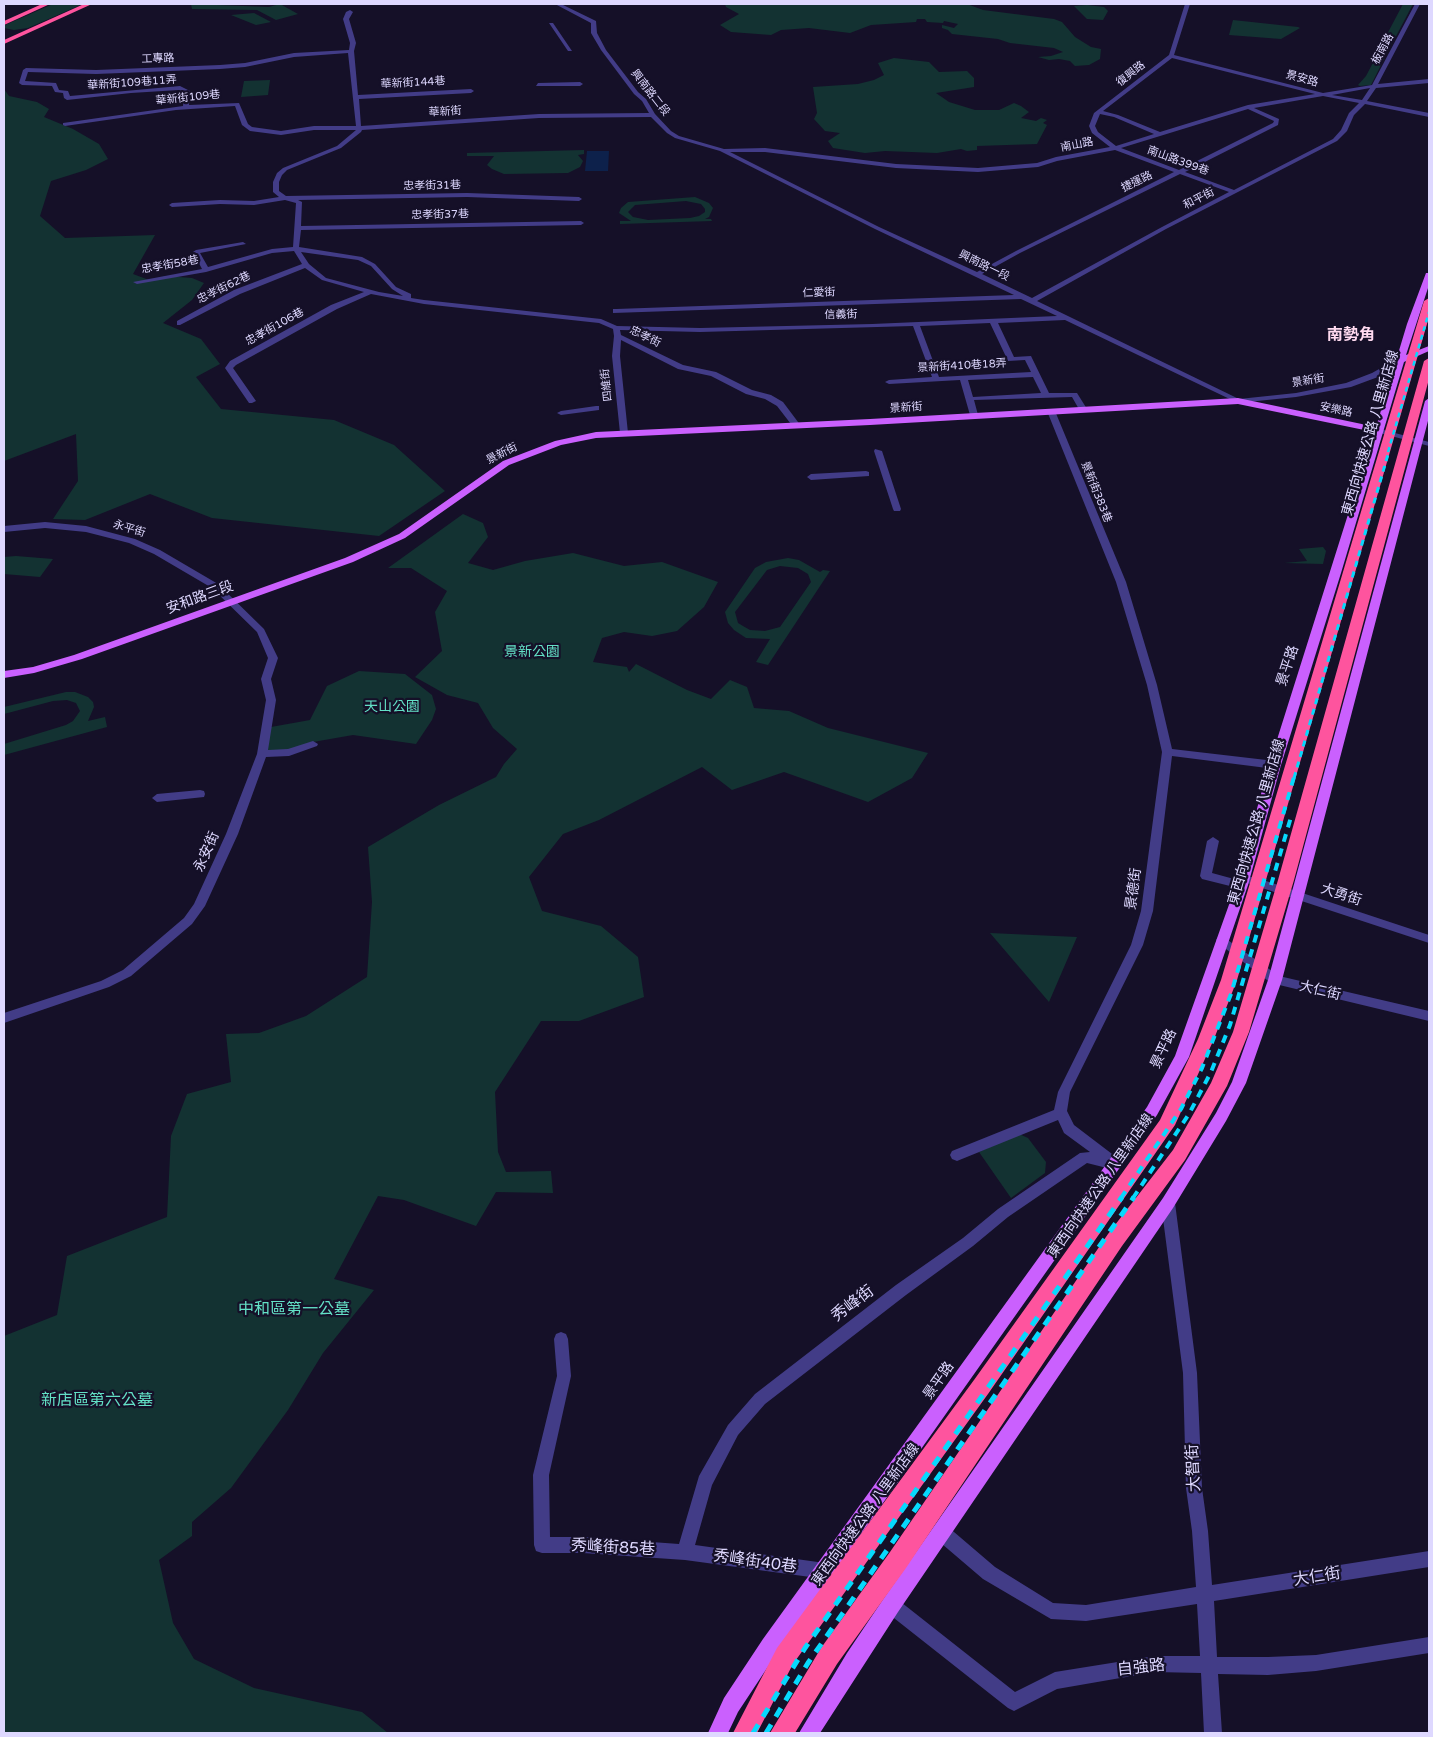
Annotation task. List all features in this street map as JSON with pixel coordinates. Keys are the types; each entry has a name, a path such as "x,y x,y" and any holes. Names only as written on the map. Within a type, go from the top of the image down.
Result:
{"highway":[{"path":"4,23 47,4"},
{"path":"4,42 89,4"},
{"path":"4,34 18,35"},
{"name":"東西向快速公路 八里新店線","path":"746,1733 785,1656 981,1388 1166,1126 1206,1039 1229,980 1429,301"},
{"path":"782,1733 829,1656 898,1560 1115,1240 1179,1155 1218,1086 1241,1032 1286,880 1429,361"}],"main road":[{"name":"景平路","path":"718,1733 731,1705 770,1646 1115,1164 1152,1110 1182,1057 1243,882 1275,765 1411,324 1429,276"},
{"name":"景新街","path":"1400,361 1429,348"},
{"name":"景新街","path":"402,536 506,463 558,443 596,435 797,426 1238,401"},
{"name":"安樂路","path":"1238,401 1379,430"},
{"path":"809,1733 891,1605 1168,1202 1221,1117 1239,1083 1275,980 1424,442 1429,401"},
{"name":"安和路三段","path":"4,674 34,670 78,657 349,560 402,536"}],"street":[{"name":"興南路二段","path":"550,4 586,20 589,23 590,36 600,44"},
{"name":"興南路二段","path":"558,4 594,22 594,33 600,44 669,132 677,137 722,150"},
{"path":"1171,56 1187,4"},
{"name":"板南路","path":"1364,102 1418,4"},
{"path":"296,249 299,202 286,198 276,192 279,174 285,168 339,147 359,131 351,51 354,44 346,19 350,12"},
{"path":"551,24 570,50"},
{"name":"工專路","path":"66,92 57,91 54,84 22,82 26,70 96,72 220,67 245,65 294,55 351,51"},
{"name":"景安路","path":"1171,56 1325,95 1429,115"},
{"name":"復興路","path":"1100,112 1171,56"},
{"name":"南山路","path":"722,150 765,150 855,163 978,170 1038,165 1056,159 1115,148 1248,107 1374,86 1429,81"},
{"path":"538,85 580,84"},
{"name":"華新街109巷11弄","path":"66,92 67,98 180,88 187,91 186,108"},
{"name":"華新街144巷","path":"355,97 471,91"},
{"name":"和平街","path":"1032,301 1335,140 1344,131 1351,114 1364,102"},
{"name":"華新街109巷","path":"66,124 186,108 237,104 245,125 250,129 281,133 314,128 358,128"},
{"name":"捷運路","path":"976,276 1018,252 1276,124 1277,120 1248,107"},
{"path":"1115,148 1095,133 1092,126 1097,113 1116,116 1160,134"},
{"name":"華新街","path":"358,128 539,116 653,114"},
{"name":"南山路399巷","path":"1115,148 1234,192"},
{"name":"興南路一段","path":"722,150 976,276 1032,301 1238,401"},
{"name":"忠孝街31巷","path":"172,205 220,202 254,203 286,198 467,196 580,199"},
{"name":"忠孝街37巷","path":"298,228 582,223"},
{"name":"忠孝街58巷","path":"206,270 196,252 243,244"},
{"name":"忠孝街","path":"296,249 306,265 324,279 371,292 412,300 600,321 681,367 713,374 749,392 768,397 780,404 797,426"},
{"name":"忠孝街","path":"296,249 360,258 374,265 394,288 412,300"},
{"name":"忠孝街58巷","path":"137,282 206,270 250,258 261,252 296,249"},
{"name":"忠孝街62巷","path":"180,323 237,292 306,265"},
{"name":"忠孝街106巷","path":"252,401 229,368 233,363 334,307 371,292"},
{"name":"仁愛街","path":"616,311 1021,296"},
{"name":"信義街","path":"617,332 1066,318"},
{"path":"993,321 1011,359 1028,358 1046,395"},
{"path":"916,324 936,378"},
{"name":"四維街","path":"617,332 616,356 624,433"},
{"name":"景新街","path":"1238,401 1296,395 1348,385 1375,375 1400,361"},
{"name":"景新街410巷18弄","path":"889,382 1037,374"},
{"path":"963,377 974,415"},
{"path":"976,398 1074,395 1083,409"},
{"path":"561,413 596,408"},
{"name":"景新街383巷","path":"1051,411 1121,582"},
{"name":"安樂路","path":"1379,430 1424,442"},
{"path":"878,451 897,509"},
{"path":"811,477 866,474"},
{"name":"永平街","path":"4,529 44,525 86,529 132,541 179,563 215,586 232,601"},
{"name":"景德街","path":"1061,1113 1064,1092 1137,945 1148,911 1167,752 1152,685 1121,582"},
{"name":"永安街","path":"4,1018 105,984 127,974 188,921 198,906 228,843 262,754 271,700 266,679 273,658 261,631 232,601"},
{"path":"262,754 289,752 313,744"},
{"path":"1167,752 1275,765"},
{"path":"157,798 200,794"},
{"name":"大勇街","path":"1213,840 1206,876 1243,882 1297,896 1429,938"},
{"name":"大仁街","path":"1222,940 1275,980 1429,1016"},
{"path":"957,1155 1061,1113 1069,1129 1115,1164"},
{"name":"秀峰街","path":"685,1552 706,1482 733,1430 769,1390 968,1242 1003,1213 1084,1157 1115,1164"},
{"name":"大智街","path":"1168,1202 1190,1373 1194,1488 1205,1594 1213,1733"},
{"name":"秀峰街85巷","path":"561,1339 564,1376 541,1475 542,1544 685,1552"},
{"name":"大仁街","path":"941,1532 989,1573 1051,1611 1086,1613 1429,1559"},
{"name":"秀峰街40巷","path":"685,1552 825,1571"},
{"name":"自強路","path":"891,1605 1014,1702 1055,1681 1155,1664 1268,1666 1316,1663 1429,1645"}],"green space":[{"path":"53,4 83,4 28,28 14,30 4,28 5,25"},
{"path":"191,4 269,7 280,4 298,14 276,20 257,10 192,9"},
{"path":"725,4 967,4 983,10 1054,19 1062,22 1075,37 1091,47 1101,49 1100,59 1089,65 1075,66 1070,61 1049,60 1038,57 1051,56 1063,52 1054,48 952,34 942,28 942,25 954,28 958,24 944,21 943,23 927,22 925,19 917,19 916,22 871,25 850,33 809,28 781,30 771,35 731,32 720,25 739,14 726,7"},
{"path":"1403,4 1413,4 1394,40 1384,40"},
{"path":"1074,6 1104,7 1108,11 1103,20 1087,19"},
{"path":"254,13 271,22 256,25 231,15"},
{"path":"1233,20 1300,28 1281,39 1229,35"},
{"path":"1384,42 1392,43 1371,85 1358,85 1366,76"},
{"path":"894,58 929,62 939,72 967,71 974,78 974,87 936,93 949,102 975,110 999,110 1014,103 1029,112 1021,118 1036,121 1041,118 1047,120 1043,123 1047,125 1037,144 977,146 977,150 967,151 961,149 937,153 885,151 865,153 833,148 828,141 840,133 825,131 814,119 817,113 813,87 858,84 874,80 884,75 878,63"},
{"path":"270,80 268,95 241,97 244,81"},
{"path":"4,89 9,96 37,102 49,109 44,117 73,129 99,144 108,159 86,170 51,181 40,216 65,238 155,235 133,274 149,280 166,276 192,278 204,283 192,300 163,323 201,339 220,364 196,377 221,409 334,420 394,445 445,491 379,536 212,518 150,494 85,520 53,519 78,481 76,434 4,461"},
{"path":"584,150 584,154 578,155 583,161 580,167 568,173 504,174 487,165 494,156 467,156 467,153"},
{"path":"695,197 709,203 713,208 709,217 705,219 711,219 712,221 620,224 620,221 631,221 619,213 621,208 628,202","holes":["686,201 701,204 705,212 690,218 648,220 633,217 628,212 635,205"]},
{"path":"463,514 483,523 488,537 468,563 493,570 525,561 573,553 624,566 662,562 718,582 704,607 677,631 652,636 624,632 602,638 593,662 627,667 629,672 636,664 687,690 711,699 730,680 747,687 754,708 789,711 828,728 928,753 912,778 868,802 784,772 732,790 702,767 599,820 563,834 529,877 542,911 601,926 638,957 644,997 579,1021 541,1021 495,1092 498,1152 506,1172 551,1171 553,1193 496,1192 476,1226 404,1200 378,1196 334,1279 374,1290 323,1353 288,1410 231,1488 192,1522 192,1536 159,1560 173,1623 194,1659 254,1688 362,1712 388,1733 4,1733 4,1336 57,1315 67,1256 167,1217 171,1136 187,1094 231,1082 226,1034 259,1033 306,1016 367,977 372,902 368,847 439,805 496,777 517,749 493,728 478,703 447,695 415,677 442,651 435,612 447,591 411,568 388,568"},
{"path":"1323,547 1326,551 1323,564 1284,563 1307,561 1299,549"},
{"path":"4,557 53,559 40,577 4,574"},
{"path":"788,558 799,560 820,572 823,570 830,571 768,665 756,662 770,639 746,638 734,630 728,623 725,612 755,568 766,562","holes":["780,566 798,568 808,574 811,582 780,627 765,631 750,630 738,623 735,612 767,570"]},
{"name":"天山公園","path":"359,671 405,674 432,695 436,709 432,720 416,744 353,735 313,742 296,750 266,750 271,727 310,720 327,686"},
{"path":"66,692 75,692 88,697 93,702 94,707 88,721 105,717 107,727 4,755 4,744 66,725 73,721 80,711 76,703 67,700 53,701 4,714 4,707"},
{"path":"990,933 1077,937 1049,1002"},
{"path":"1019,1134 1028,1138 1046,1162 1045,1173 1011,1198 979,1152"}],"water":[{"path":"587,151 609,151 608,171 585,171"}],"railway":[{"path":"1388,452 1429,312"},
{"path":"1294,778 1389,451"},
{"path":"1121,1198 1181,1109 1202,1068 1231,994 1294,777"},
{"path":"1133,1198 1189,1114 1211,1072 1230,1025 1291,817"},
{"path":"753,1733 805,1648 1122,1197"},
{"path":"766,1733 808,1663 1134,1197"}],"district":[{"name":"南勢角","path":"1351,336"}],"park label":[{"name":"景新公園","path":"532,652"},
{"name":"中和區第一公墓","path":"294,1310"},
{"name":"新店區第六公墓","path":"97,1401"}]}
